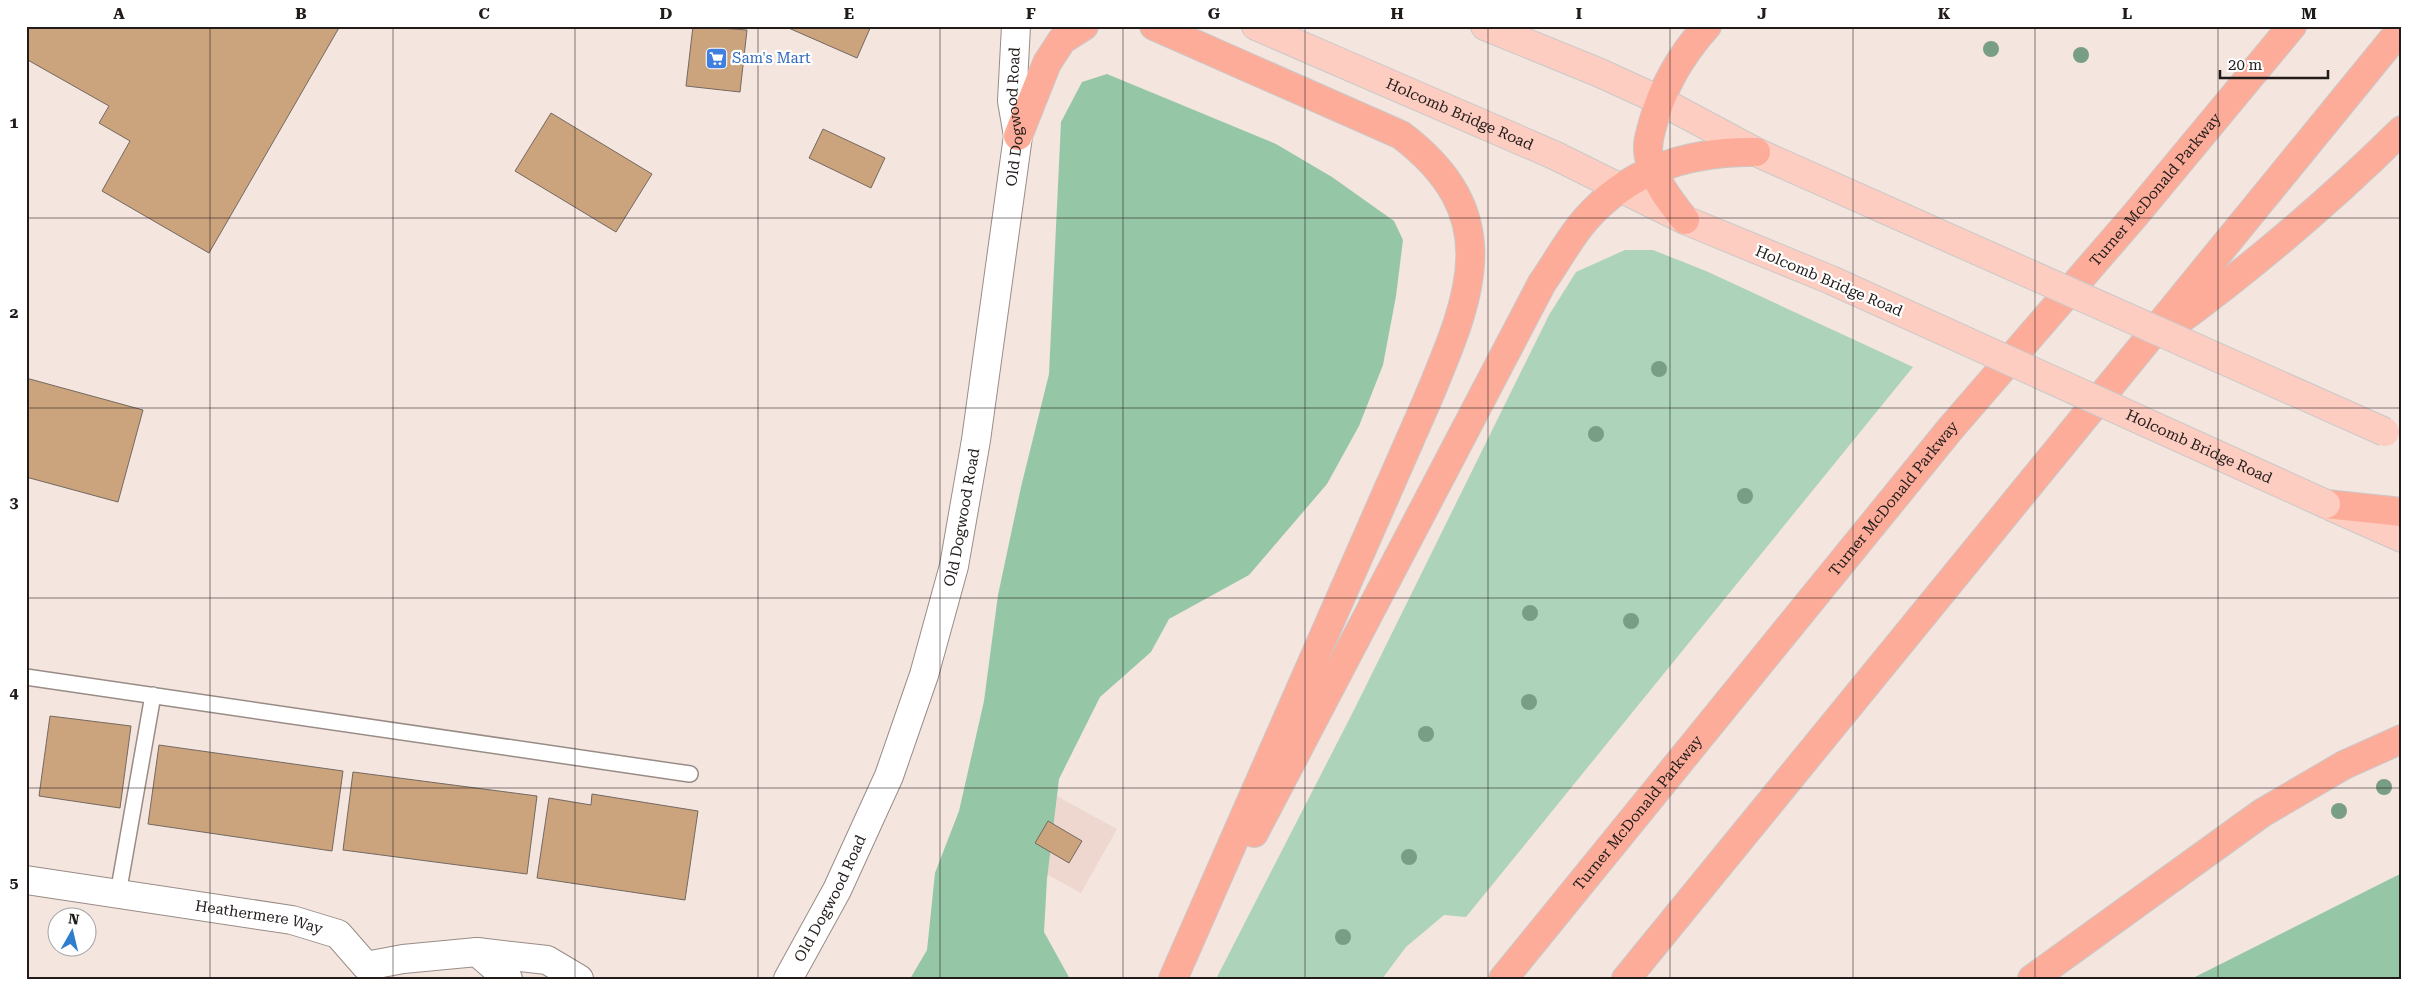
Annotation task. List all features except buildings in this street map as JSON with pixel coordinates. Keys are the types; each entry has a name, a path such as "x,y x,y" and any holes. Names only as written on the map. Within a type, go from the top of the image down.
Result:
{"highway":[{"path":"1018,136 1047,63 1062,40 1084,26"},
{"path":"1154,26 1401,135 1424,153 1457,196 1468,226 1471,262 1467,294 1457,328 1431,392 1173,979"},
{"path":"1685,220 1665,195 1653,170 1648,154 1649,138 1659,100 1675,68 1688,46 1707,26"},
{"name":"Turner McDonald Parkway","path":"1503,979 1952,428 2136,214 2292,26"},
{"path":"1626,979 2402,28"},
{"path":"2136,353 2241,274 2306,221 2402,130"},
{"path":"1178,979 1542,282 1585,220 1621,188 1653,170 1692,157 1733,152 1756,152"},
{"path":"2326,504 2402,512"},
{"path":"2032,979 2262,813 2337,768 2402,739"}],"main road":[{"name":"Holcomb Bridge Road","path":"1256,26 1554,155 1685,220 1831,280 2402,538"},
{"path":"1485,26 1600,73 1659,100 1756,152 2393,436"}],"street":[{"name":"Old Dogwood Road","path":"788,979 837,890 889,776 924,675 954,566 976,440 1018,136 1012,101 1016,26"},
{"name":"Heathermere Way","path":"26,880 292,920 338,934 365,972 403,958 477,952 547,960 579,979"},
{"path":"477,952 508,979"}],"lane":[{"path":"26,677 690,774"},
{"path":"118,894 153,695"}],"shaded area":[{"path":"1044,789 1117,829 1081,893 1008,853"}],"green space":[{"path":"1107,74 1276,144 1332,177 1394,221 1403,240 1396,296 1383,365 1359,426 1327,484 1249,575 1169,619 1151,652 1100,697 1059,779 1047,879 1044,932 1070,979 910,979 927,950 935,873 959,811 984,701 998,595 1021,487 1049,374 1061,122 1082,82"},
{"path":"1625,250 1653,250 1706,271 1913,367 1466,917 1444,915 1406,947 1382,979 1216,979 1354,710 1549,315 1576,272"},
{"path":"2402,873 2402,979 2191,979"}],"place":[{"name":"Sam's Mart","path":"716,58"}]}
